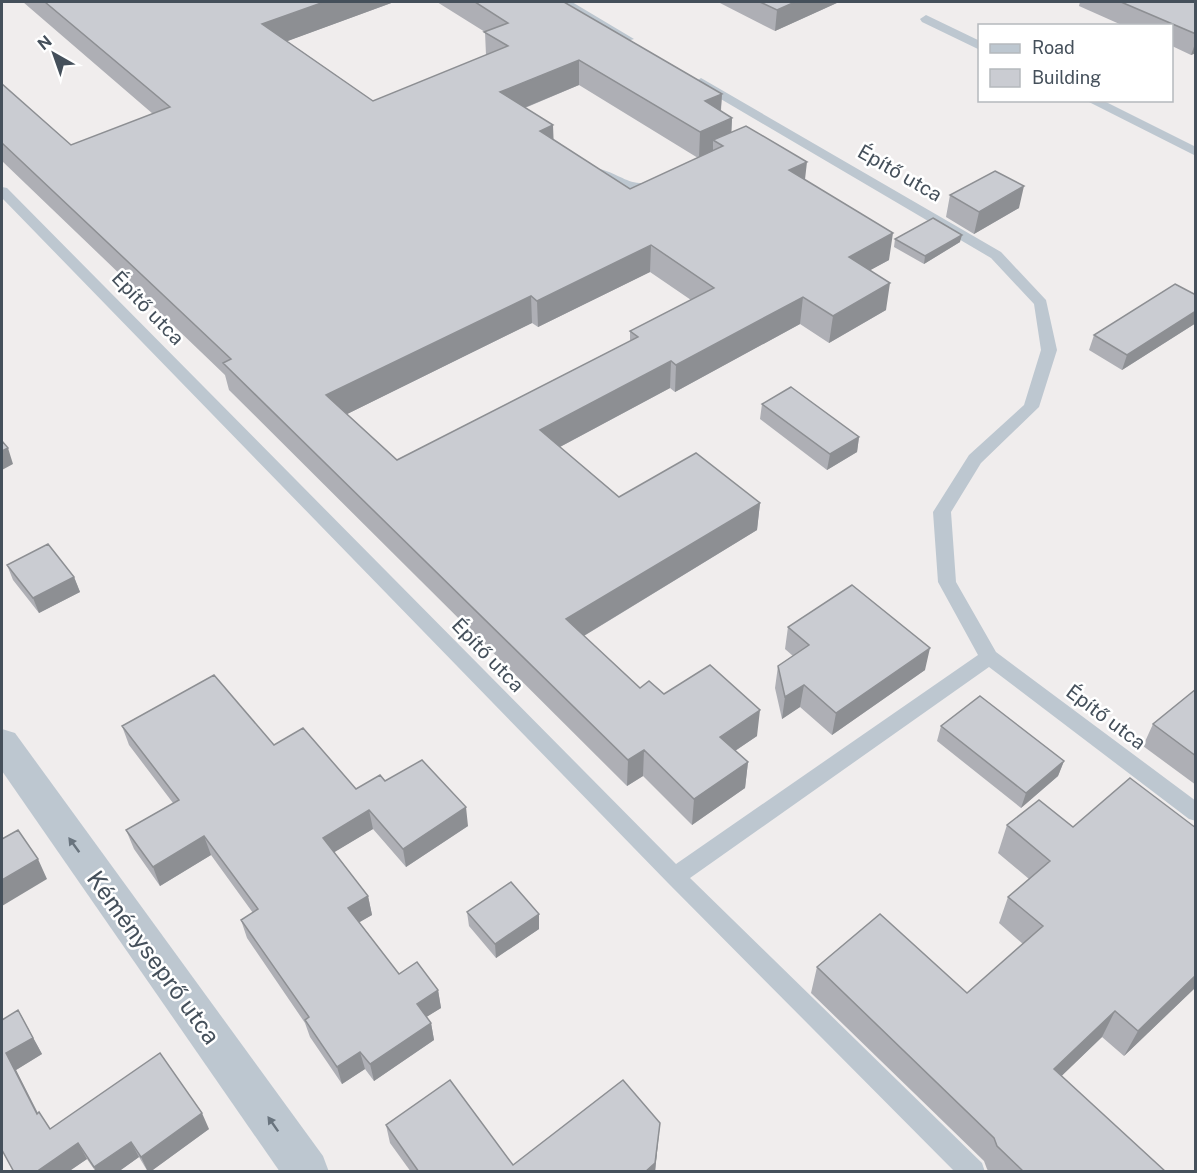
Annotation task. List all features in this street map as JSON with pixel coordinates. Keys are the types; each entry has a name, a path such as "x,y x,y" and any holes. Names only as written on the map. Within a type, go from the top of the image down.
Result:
{"street":[{"name":"Kéményseprő utca","path":"2,743 307,1172"}],"lane":[{"path":"564,2 646,50"},
{"path":"926,19 978,45"},
{"name":"Építő utca","path":"687,74 773,130 996,255 1041,303 1049,350 1031,407 975,459 942,512 947,582 989,657 1196,813"},
{"path":"1095,102 1196,152"},
{"path":"590,166 609,179 629,187 649,189 671,179"},
{"name":"Építő utca","path":"2,191 675,877 973,1172"},
{"path":"675,877 989,657"}],"building":[{"path":"45,2 324,2 262,24 373,101 508,46 484,32 508,23 475,2 564,2 722,94 705,101 732,118 700,132 579,60 500,92 553,125 540,131 630,189 723,146 713,140 746,126 807,162 789,170 893,233 849,257 890,283 833,316 803,297 676,365 671,361 540,430 619,497 696,453 760,503 566,619 640,688 649,681 664,694 710,665 760,710 720,737 748,762 694,799 644,750 628,760 223,363 231,359 2,143 2,84 71,145 170,107","holes":["651,245 714,288 630,331 638,337 397,460 326,395 531,296 537,301"]},
{"path":"760,2 795,2 777,10"},
{"path":"1121,2 1196,2 1196,34"},
{"path":"995,171 1024,186 979,212 950,195"},
{"path":"933,218 962,235 925,256 895,239"},
{"path":"1175,284 1196,295 1196,311 1127,355 1094,335"},
{"path":"791,387 859,437 830,454 762,404"},
{"path":"2,441 8,448 2,451"},
{"path":"48,544 74,577 33,598 7,565"},
{"path":"852,585 930,648 836,713 804,685 785,697 778,666 809,645 788,627"},
{"path":"214,675 274,745 303,728 356,789 380,775 385,781 422,760 466,807 403,849 369,810 323,838 368,896 348,908 399,974 417,962 438,990 417,1004 431,1023 370,1064 360,1052 337,1067 305,1020 309,1017 241,920 258,909 204,836 153,867 126,830 179,800 122,726"},
{"path":"1196,689 1196,756 1153,724"},
{"path":"980,696 1064,761 1026,793 941,726"},
{"path":"1130,778 1196,828 1196,975 1138,1031 1115,1011 1054,1069 1166,1172 1024,1172 997,1146 994,1138 817,967 880,914 967,993 1043,926 1008,897 1050,861 1007,825 1039,800 1073,827"},
{"path":"18,830 38,859 2,880 2,839"},
{"path":"511,882 539,914 495,944 467,912"},
{"path":"18,1010 33,1038 6,1053 37,1114 39,1112 50,1129 160,1053 202,1113 141,1157 131,1142 94,1167 78,1143 36,1172 14,1172 2,1150 2,1020"},
{"path":"450,1080 513,1165 623,1080 660,1123 655,1163 645,1172 419,1172 386,1125"}]}
